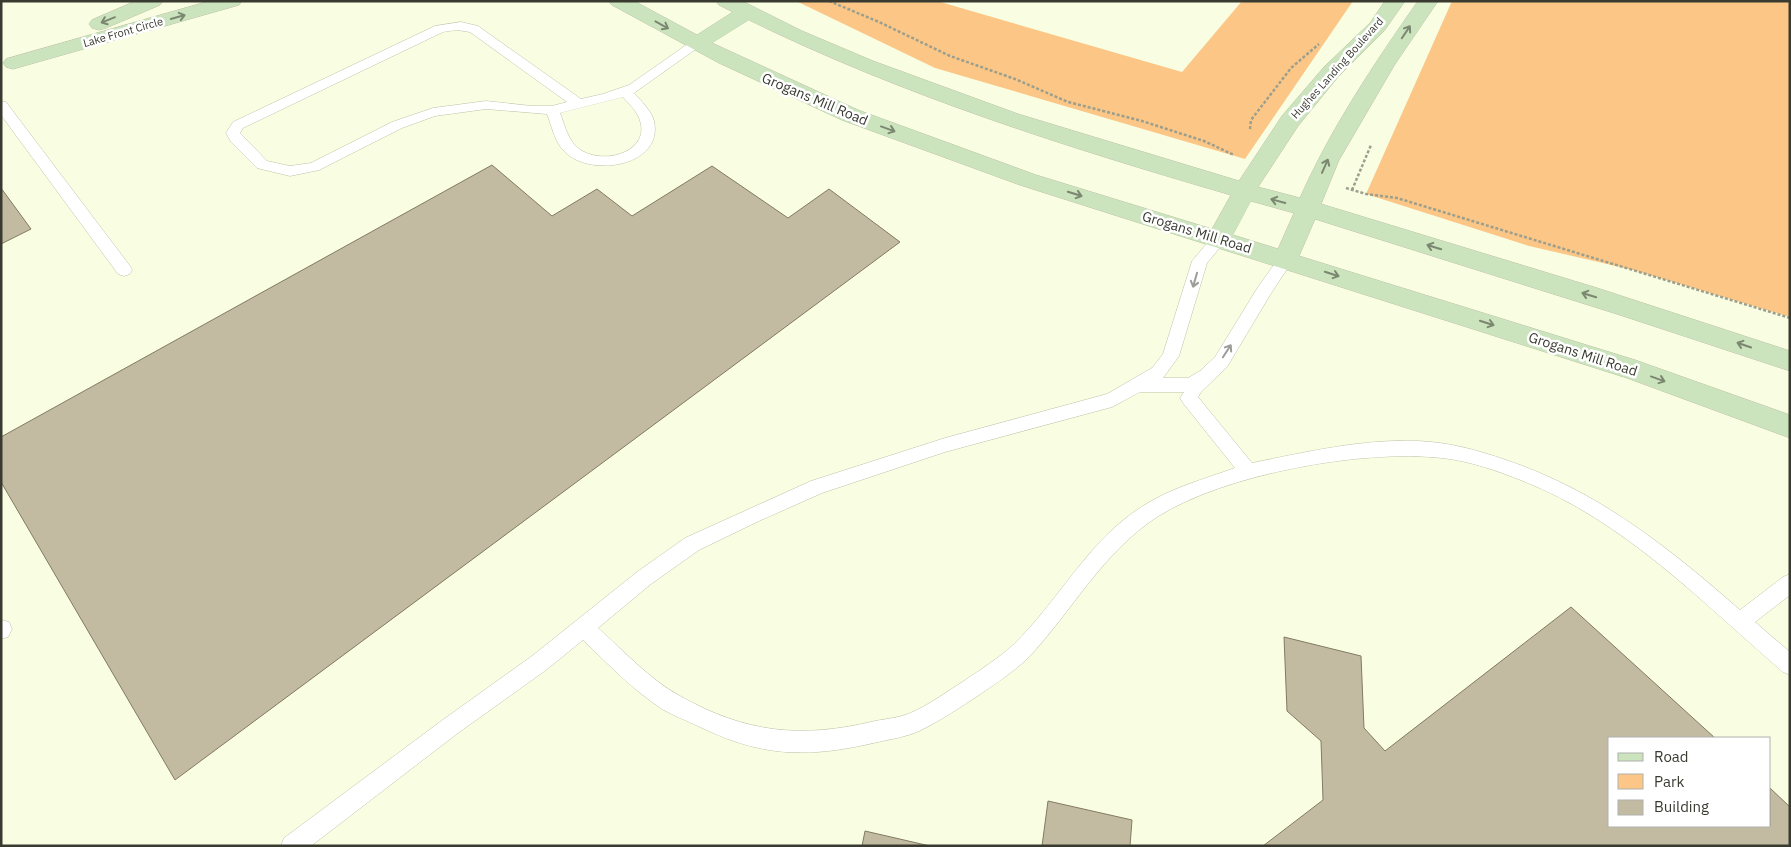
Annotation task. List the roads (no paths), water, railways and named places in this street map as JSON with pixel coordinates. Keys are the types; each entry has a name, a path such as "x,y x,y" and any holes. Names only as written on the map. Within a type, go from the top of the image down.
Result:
{"main road":[{"name":"Lake Front Circle","path":"7,66 70,36 154,1"},
{"name":"Lake Front Circle","path":"7,66 232,1"},
{"name":"Grogans Mill Road","path":"619,1 726,59 850,115 1028,180 1286,259 1635,370 1790,427"},
{"path":"726,1 778,28 901,81 1077,142 1307,208 1669,319 1790,361"},
{"name":"Hughes Landing Boulevard","path":"1220,239 1244,191 1290,121 1331,72 1377,27 1395,1"},
{"path":"1286,259 1333,152 1385,64 1428,1"},
{"path":"697,44 747,12"}],"lane":[{"path":"579,104 474,29 456,25 439,29 238,125 233,133 262,165 290,171 314,167 397,125 433,112 486,105 532,110 552,110 579,104 606,98 634,88 697,44"},
{"path":"552,110 569,149 587,161 608,163 629,156 643,146 649,133 647,120 625,91"},
{"path":"1,105 124,270"},
{"path":"292,846 584,628 644,578 692,544 818,487 870,468 1015,425 1112,400 1158,374 1171,356 1200,261 1220,239"},
{"path":"1248,470 1189,398 1195,387 1220,362 1286,259"},
{"path":"1140,385 1190,384 1206,376"},
{"path":"584,628 643,683 672,703 729,730 755,738 780,742 842,740 911,724 947,704 986,678 1020,652 1079,583 1097,558 1124,531 1149,512 1174,498 1248,470 1315,458 1407,448 1441,450 1506,466 1576,496 1644,540 1790,665"},
{"path":"1740,622 1790,584"}]}
